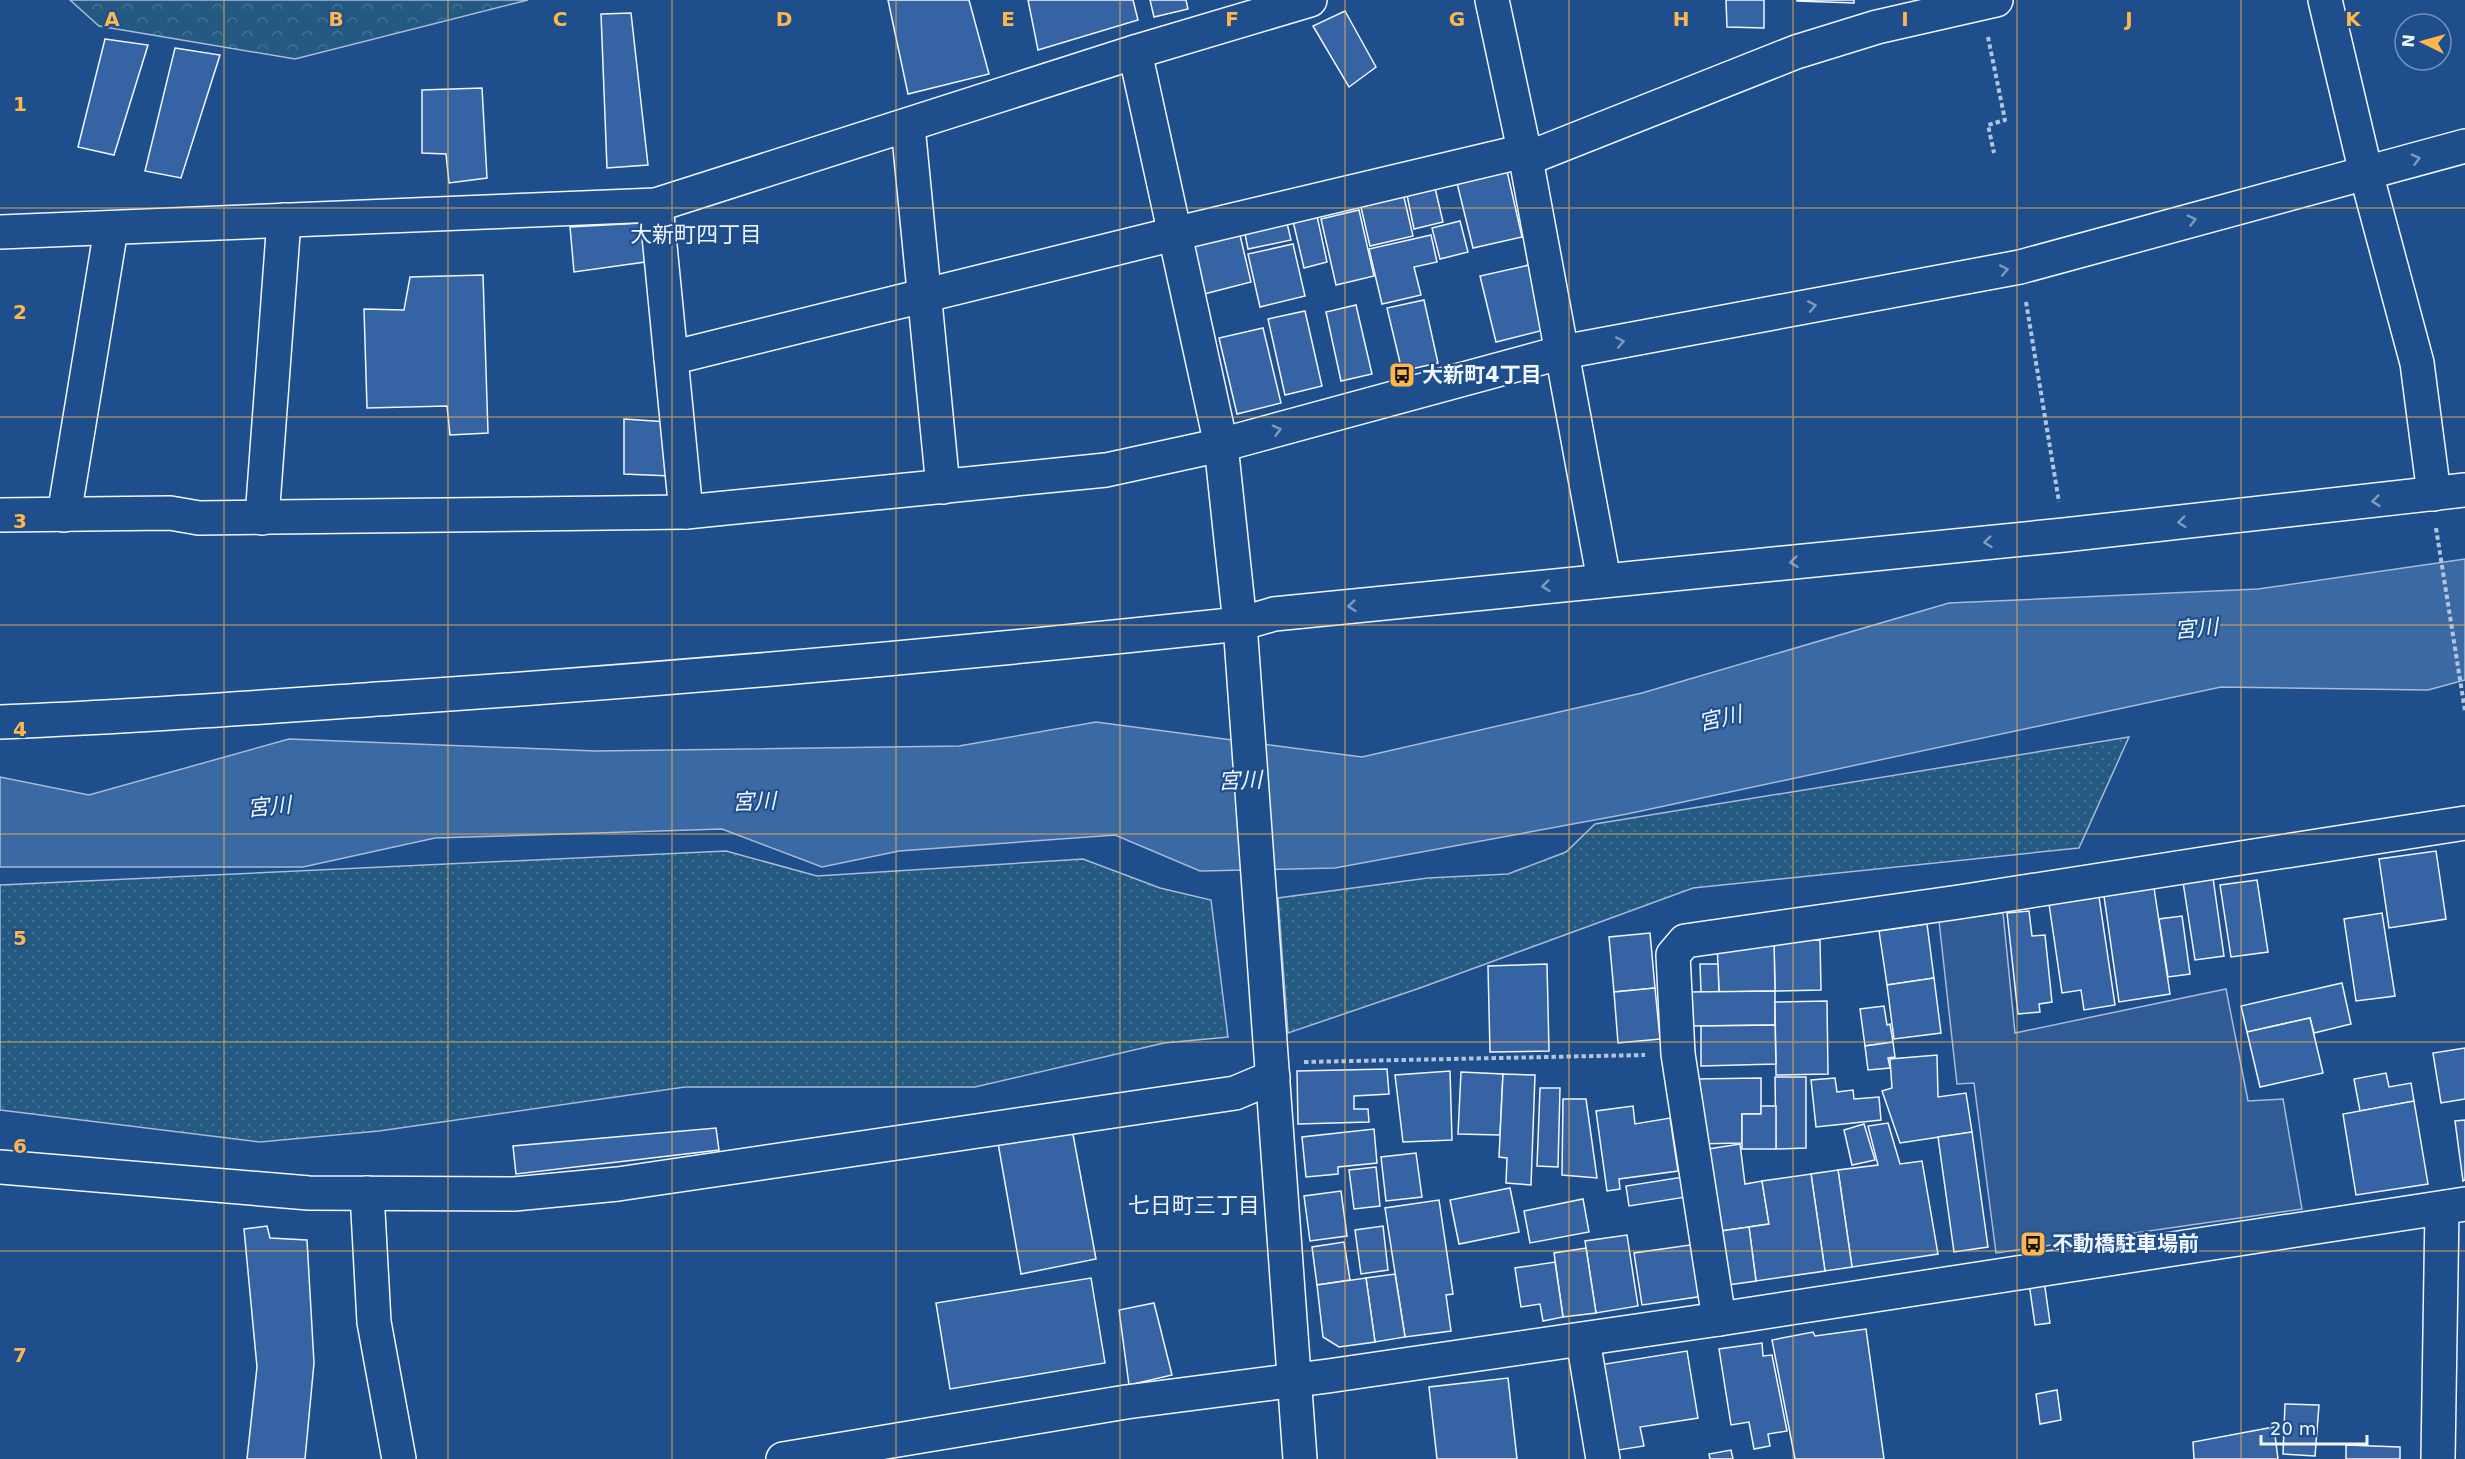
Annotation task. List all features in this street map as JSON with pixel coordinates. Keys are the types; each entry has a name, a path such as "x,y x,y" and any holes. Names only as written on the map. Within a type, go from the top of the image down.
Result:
{"street":[{"path":"0,232 656,205 1135,52 1310,0"},
{"path":"1492,0 1525,155 1604,580"},
{"path":"0,722 242,709 553,687 1028,646 1241,636 1274,614 2064,535 2445,503 2417,363 2366,173 2325,0"},
{"path":"671,358 1174,234 1525,155 1827,41 1877,27 1989,2"},
{"path":"1135,52 1221,445 1241,636 1300,1459"},
{"path":"908,126 943,487"},
{"path":"0,515 170,513 199,518 262,518 686,512 1106,471 1221,445 1563,352 2020,267 2465,146"},
{"path":"656,205 686,512"},
{"path":"262,518 284,220"},
{"path":"64,515 111,229"},
{"path":"1719,1320 1678,1054 1673,955 1685,941 1959,902 2465,823"},
{"path":"0,1167 309,1193 514,1194 618,1184 1234,1093 1273,1063"},
{"path":"367,1193 374,1322 399,1459"},
{"path":"783,1459 1126,1402 1295,1381 1583,1340 2453,1207 2438,1459"},
{"path":"1583,1340 1603,1459"}],"path":[{"path":"1989,2 2005,120 1988,125 1994,153"},
{"path":"2020,267 2064,535"},
{"path":"2445,503 2465,711"},
{"path":"1273,1063 1678,1054"}],"green space":[{"path":"70,0 528,0 295,59 99,26"},
{"path":"2129,737 2079,848 1693,888 1420,988 1288,1033 1278,898 1428,878 1508,874 1566,852 1595,824"},
{"path":"726,851 817,876 1083,859 1160,888 1211,900 1228,1037 1164,1043 975,1087 685,1087 379,1131 260,1142 0,1110 0,885"}],"shaded area":[{"path":"2003,913 2015,1033 2226,989 2248,1101 2283,1099 2302,1209 1996,1253 1974,1083 1957,1084 1939,921"}],"water":[{"name":"宮川","path":"2465,559 2465,680 2428,690 2221,687 1627,814 1335,868 1200,871 1115,835 899,851 822,867 722,829 435,838 303,867 0,867 0,777 89,795 289,739 596,751 959,746 1096,722 1362,757 1642,693 1949,603 2258,589"}],"building":[{"path":"888,0 969,0 989,74 908,94"},
{"path":"1028,0 1133,0 1138,20 1038,50"},
{"path":"1150,0 1186,0 1188,9 1154,17"},
{"path":"1726,0 1764,0 1764,28 1727,27"},
{"path":"1854,0 1854,3 1797,1"},
{"path":"1345,11 1376,67 1349,87 1313,26"},
{"path":"631,13 648,165 607,168 601,14"},
{"path":"105,39 148,45 114,155 78,147"},
{"path":"175,48 220,55 181,178 145,171"},
{"path":"482,88 487,178 449,183 446,154 422,153 422,90"},
{"path":"1507,171 1522,237 1473,248 1457,183"},
{"path":"1435,188 1443,222 1414,229 1407,195"},
{"path":"1403,193 1413,236 1370,246 1360,203"},
{"path":"1359,210 1374,276 1336,285 1321,219"},
{"path":"1317,216 1327,262 1304,268 1293,221"},
{"path":"1286,219 1291,240 1248,249 1244,229"},
{"path":"1460,221 1468,252 1440,259 1432,228"},
{"path":"642,223 645,262 574,272 570,227"},
{"path":"1239,231 1251,282 1204,294 1192,242"},
{"path":"1431,235 1437,262 1414,267 1421,295 1382,304 1369,249"},
{"path":"1293,244 1305,296 1260,307 1248,254"},
{"path":"1529,265 1544,330 1496,342 1480,276"},
{"path":"483,275 488,433 450,435 447,406 367,408 364,309 404,310 410,277"},
{"path":"1424,300 1438,363 1402,371 1387,308"},
{"path":"1356,305 1372,374 1341,381 1326,312"},
{"path":"1305,311 1322,386 1285,395 1268,319"},
{"path":"1263,328 1281,403 1237,414 1219,338"},
{"path":"624,419 668,422 670,476 624,474"},
{"path":"2436,851 2446,919 2389,928 2379,859"},
{"path":"2213,878 2224,956 2195,960 2183,882"},
{"path":"2257,880 2268,952 2231,957 2220,885"},
{"path":"2154,888 2170,994 2119,1002 2104,896"},
{"path":"2099,897 2115,1005 2084,1010 2081,990 2062,993 2049,904"},
{"path":"2029,911 2032,936 2045,935 2052,1002 2039,1004 2040,1012 2018,1014 2007,913"},
{"path":"2382,913 2395,996 2356,1001 2344,919"},
{"path":"2182,916 2190,974 2168,977 2159,919"},
{"path":"1927,924 1934,978 1887,985 1879,931"},
{"path":"1650,933 1655,988 1614,992 1609,937"},
{"path":"1820,940 1821,990 1775,991 1774,941"},
{"path":"1774,941 1775,991 1719,992 1717,942"},
{"path":"1547,964 1549,1051 1490,1052 1488,966"},
{"path":"1700,964 1718,964 1719,992 1701,992"},
{"path":"1934,978 1941,1033 1894,1039 1887,985"},
{"path":"2342,983 2351,1024 2314,1033 2310,1018 2247,1032 2241,1006"},
{"path":"1655,988 1660,1039 1618,1043 1614,992"},
{"path":"1775,991 1775,1025 1690,1026 1689,992"},
{"path":"1827,1001 1828,1074 1776,1075 1775,1002"},
{"path":"1884,1006 1893,1042 1865,1046 1860,1009"},
{"path":"2310,1018 2323,1073 2260,1087 2247,1032"},
{"path":"1775,1025 1776,1064 1701,1066 1701,1026"},
{"path":"1893,1042 1895,1057 1888,1058 1890,1068 1868,1070 1865,1046"},
{"path":"2465,1048 2465,1099 2441,1103 2433,1053"},
{"path":"1937,1055 1938,1097 1966,1093 1972,1132 1900,1143 1882,1091 1892,1088 1890,1059"},
{"path":"1387,1069 1389,1094 1354,1096 1354,1109 1368,1109 1369,1122 1298,1124 1297,1071"},
{"path":"1450,1071 1452,1140 1403,1142 1395,1075"},
{"path":"1461,1072 1503,1074 1500,1135 1458,1134"},
{"path":"2386,1073 2389,1087 2411,1083 2414,1101 2360,1111 2354,1079"},
{"path":"1503,1074 1535,1075 1531,1185 1506,1183 1507,1158 1499,1157"},
{"path":"1775,1077 1806,1077 1806,1148 1776,1149"},
{"path":"1761,1078 1761,1114 1742,1114 1742,1143 1694,1144 1694,1079"},
{"path":"1835,1078 1837,1092 1853,1090 1854,1099 1879,1097 1881,1120 1816,1127 1811,1080"},
{"path":"1540,1088 1560,1088 1558,1167 1537,1166"},
{"path":"1563,1099 1586,1099 1597,1178 1562,1175"},
{"path":"2414,1101 2428,1184 2356,1195 2343,1114"},
{"path":"1633,1106 1635,1124 1670,1118 1678,1171 1619,1179 1620,1189 1607,1191 1596,1111"},
{"path":"1761,1106 1776,1106 1776,1149 1742,1149 1742,1114 1761,1114"},
{"path":"2465,1120 2465,1180 2463,1181 2455,1121"},
{"path":"1888,1123 1900,1164 1922,1161 1938,1254 1852,1267 1838,1170 1878,1165 1868,1126"},
{"path":"1864,1124 1875,1160 1852,1165 1844,1130"},
{"path":"716,1128 719,1150 516,1174 513,1146"},
{"path":"1072,1129 1096,1259 1021,1274 998,1143"},
{"path":"1374,1129 1377,1163 1338,1167 1338,1174 1306,1177 1302,1137"},
{"path":"1972,1132 1988,1247 1954,1252 1938,1137"},
{"path":"1740,1144 1745,1184 1762,1181 1769,1224 1714,1232 1702,1150"},
{"path":"1416,1153 1422,1197 1386,1201 1381,1157"},
{"path":"1376,1167 1380,1206 1354,1209 1349,1170"},
{"path":"1838,1170 1852,1267 1825,1271 1811,1174"},
{"path":"1811,1174 1825,1271 1756,1281 1749,1227 1769,1224 1762,1181"},
{"path":"1683,1177 1686,1197 1629,1206 1626,1186"},
{"path":"1510,1188 1519,1232 1459,1244 1450,1200"},
{"path":"1341,1191 1347,1236 1310,1241 1304,1196"},
{"path":"1583,1199 1589,1232 1530,1243 1524,1211"},
{"path":"1439,1200 1453,1294 1446,1295 1451,1331 1405,1337 1385,1208"},
{"path":"267,1226 270,1238 307,1240 314,1363 305,1459 247,1459 257,1367 244,1229"},
{"path":"1383,1226 1388,1270 1361,1274 1355,1230"},
{"path":"1749,1227 1756,1281 1721,1286 1714,1232"},
{"path":"1627,1235 1638,1306 1596,1313 1585,1241"},
{"path":"1344,1242 1350,1280 1317,1285 1312,1247"},
{"path":"1697,1244 1704,1296 1642,1305 1634,1253"},
{"path":"1586,1248 1596,1313 1563,1317 1554,1253"},
{"path":"1555,1262 1563,1317 1543,1321 1540,1304 1521,1307 1515,1268"},
{"path":"1395,1274 1405,1337 1375,1342 1366,1278"},
{"path":"1091,1278 1105,1363 950,1389 936,1303"},
{"path":"1366,1278 1375,1342 1339,1347 1323,1337 1317,1285"},
{"path":"2044,1280 2050,1323 2035,1325 2029,1283"},
{"path":"1154,1303 1172,1375 1129,1385 1119,1310"},
{"path":"1866,1329 1884,1459 1795,1459 1772,1340 1813,1332 1815,1336"},
{"path":"1762,1343 1763,1356 1772,1355 1787,1431 1768,1434 1770,1446 1754,1449 1749,1422 1731,1425 1719,1349"},
{"path":"1687,1351 1698,1418 1640,1427 1644,1446 1612,1451 1599,1365"},
{"path":"1508,1378 1517,1459 1437,1459 1429,1387"},
{"path":"2057,1390 2061,1420 2040,1424 2036,1394"},
{"path":"2285,1404 2319,1405 2315,1456 2283,1454"},
{"path":"2274,1427 2278,1459 2194,1459 2193,1442"},
{"path":"2346,1445 2400,1447 2400,1459 2346,1459"},
{"path":"1731,1450 1733,1459 1710,1459 1709,1454"}],"place":[{"name":"大新町4丁目","path":"1402,375"},
{"name":"不動橋駐車場前","path":"2033,1244"}],"district":[{"name":"大新町四丁目","path":"696,234"},
{"name":"七日町三丁目","path":"1194,1205"}]}
